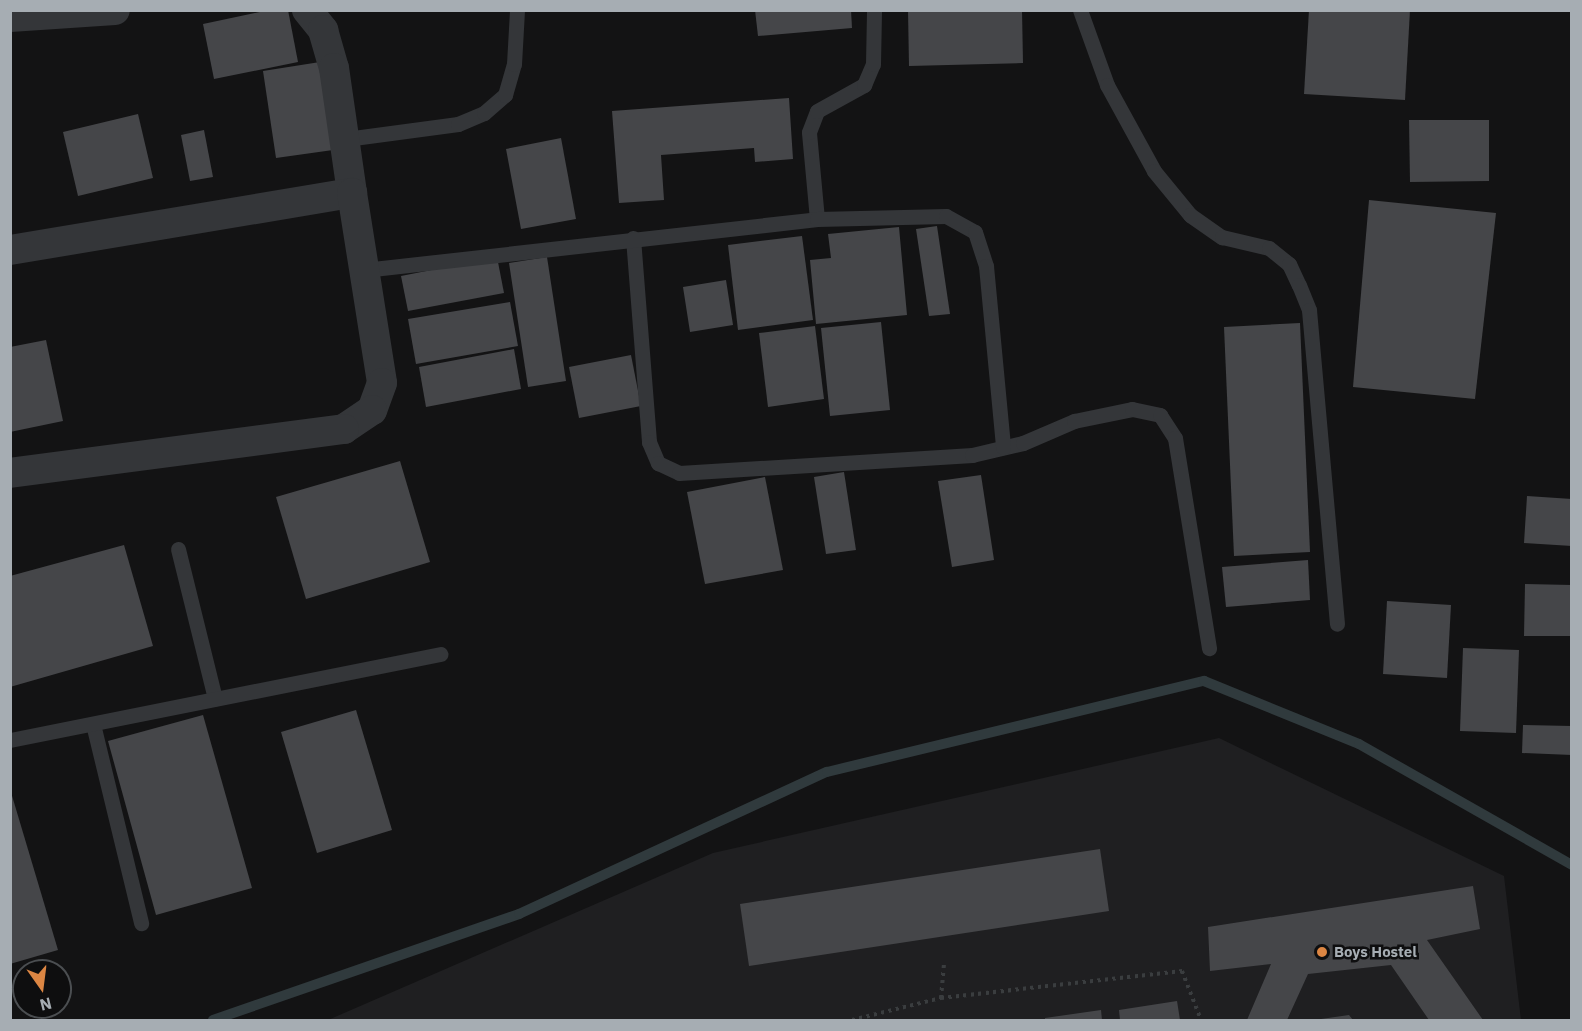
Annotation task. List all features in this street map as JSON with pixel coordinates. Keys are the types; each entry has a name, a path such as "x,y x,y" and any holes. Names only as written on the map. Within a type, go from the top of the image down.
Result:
{"street":[{"path":"10,17 115,10"},
{"path":"10,473 344,429 372,410 382,383 352,193 346,140 324,30 308,10"},
{"path":"10,250 352,193"}],"lane":[{"path":"346,140 458,124 484,113 505,95 514,64 517,10"},
{"path":"818,219 809,132 817,111 864,85 873,64 874,10"},
{"path":"1080,10 1107,85 1154,171 1190,215 1222,237 1269,249 1289,264 1299,285 1309,310 1337,624"},
{"path":"364,270 818,219 945,216 975,232 986,266 1003,447"},
{"path":"633,238 649,442 658,463 680,473 972,455 1003,447 1074,421 1132,409 1160,415 1175,438 1209,648"},
{"path":"178,549 215,699"},
{"path":"10,740 440,654"},
{"path":"93,724 141,923"}],"path":[{"path":"941,998 944,963"},
{"path":"852,1020 941,998 1182,971 1201,1020"}],"shaded area":[{"path":"1219,738 1504,876 1521,1020 328,1020 713,853"}],"building":[{"path":"269,10 288,10 298,62 214,79 203,24"},
{"path":"755,10 851,10 852,28 758,36"},
{"path":"908,10 1022,10 1023,63 909,66"},
{"path":"1309,10 1410,10 1405,100 1304,94"},
{"path":"320,62 333,150 276,158 263,71"},
{"path":"789,98 793,159 755,162 754,148 661,155 664,200 619,203 612,111"},
{"path":"138,114 153,178 78,196 63,132"},
{"path":"1409,120 1489,120 1489,181 1410,182"},
{"path":"204,130 213,177 190,181 181,135"},
{"path":"561,138 576,219 521,229 506,149"},
{"path":"1369,200 1496,213 1475,399 1353,387"},
{"path":"937,226 950,314 929,316 916,229"},
{"path":"899,227 907,315 816,324 810,260 831,258 828,234"},
{"path":"802,236 813,320 738,330 728,245"},
{"path":"497,257 504,293 408,311 401,276"},
{"path":"547,257 566,381 528,387 509,263"},
{"path":"726,280 733,325 690,332 683,287"},
{"path":"510,302 518,346 416,364 408,319"},
{"path":"881,322 890,410 830,416 821,328"},
{"path":"1300,323 1310,552 1234,556 1224,327"},
{"path":"815,326 824,399 768,407 759,333"},
{"path":"46,340 63,421 10,432 10,347"},
{"path":"514,349 521,389 426,407 419,367"},
{"path":"631,355 641,406 579,418 569,367"},
{"path":"400,461 430,562 306,599 276,497"},
{"path":"844,472 856,550 826,554 814,477"},
{"path":"981,475 994,560 952,567 938,481"},
{"path":"765,477 783,570 705,584 687,492"},
{"path":"1527,496 1572,499 1572,546 1524,543"},
{"path":"124,545 153,646 10,687 10,576"},
{"path":"1308,560 1310,600 1226,607 1222,567"},
{"path":"1525,584 1572,585 1572,636 1524,636"},
{"path":"1387,601 1451,605 1447,678 1383,674"},
{"path":"1463,648 1519,650 1516,733 1460,731"},
{"path":"356,710 392,830 317,853 281,732"},
{"path":"203,715 252,888 156,915 108,741"},
{"path":"1523,725 1572,726 1572,755 1522,753"},
{"path":"10,789 58,950 27,959 12,959 10,964"},
{"path":"1100,849 1109,911 749,966 740,904"},
{"name":"Boys Hostel","path":"1473,886 1480,929 1427,940 1483,1020 1429,1020 1391,965 1308,974 1287,1020 1247,1020 1271,964 1210,971 1208,927"},
{"path":"1177,1001 1180,1020 1120,1020 1119,1010"},
{"path":"1101,1010 1102,1020 1045,1020 1045,1018"},
{"path":"1349,1015 1353,1020 1321,1020 1321,1019"}],"waterway":[{"path":"213,1020 519,914 827,772 1204,681 1359,744 1572,865"}],"place":[{"name":"Boys Hostel","path":"1322,952"}]}
